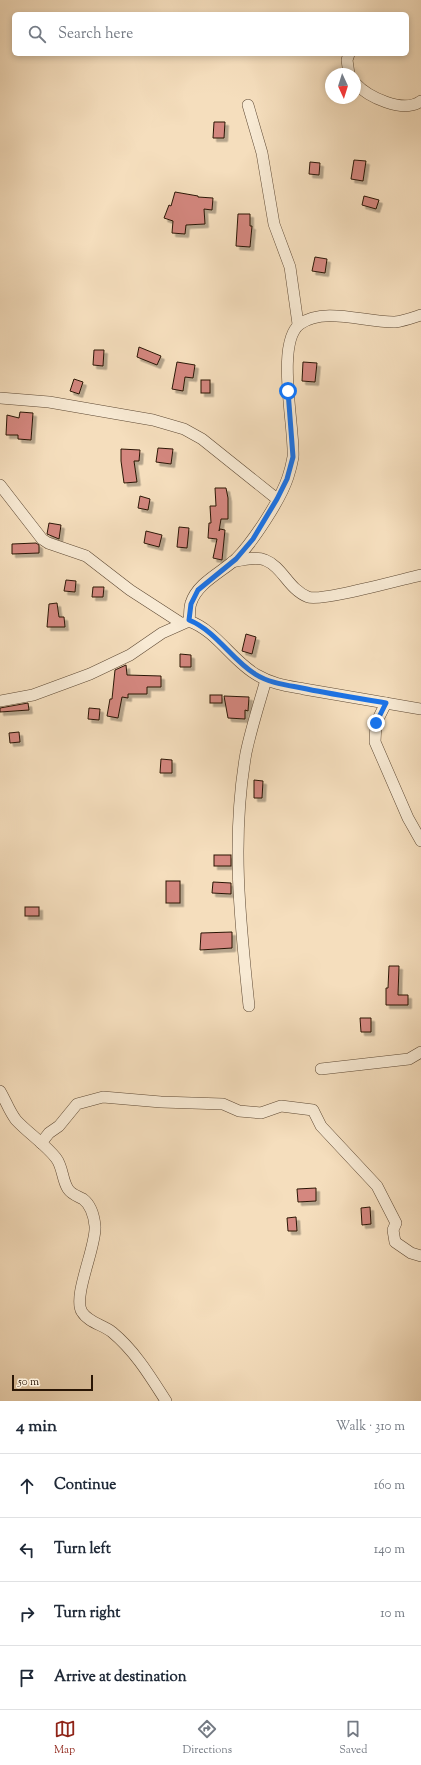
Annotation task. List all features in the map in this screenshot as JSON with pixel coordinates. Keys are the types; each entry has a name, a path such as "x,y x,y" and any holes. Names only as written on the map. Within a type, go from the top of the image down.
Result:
{"street":[{"path":"348,56 346,60 348,68"},
{"path":"361,89 397,106 418,104 421,102"},
{"path":"0,701 33,695 90,674 130,656 162,633 185,622 191,604 198,590 231,562 253,539 287,479 293,457 288,365 289,343 298,324 290,267 274,224 262,153 248,105"},
{"path":"298,324 308,319 331,316 351,316 394,322 421,315"},
{"path":"0,398 49,402 146,418 184,429 202,439 277,499"},
{"path":"0,485 42,539 48,543 86,556 130,590 185,622 195,623 216,639 246,668 266,680 278,684 338,696 421,708"},
{"path":"231,562 248,559 264,559 275,567 293,589 309,598 350,592 421,575"},
{"path":"249,1006 237,870 239,821 246,753 266,680"},
{"path":"386,703 376,723 375,742 408,818 421,841"},
{"path":"321,1069 409,1059 421,1052"},
{"path":"0,1091 8,1109 17,1121 56,1158 68,1189 91,1208 96,1227 80,1292 79,1305 82,1312 91,1320 111,1331 130,1349 145,1368 166,1401"},
{"path":"41,1143 49,1133 59,1126 76,1104 104,1097 161,1102 223,1104 239,1111 261,1113 281,1106 313,1110 321,1126 377,1186 396,1223 393,1230 395,1242 411,1253 421,1256"}],"building":[{"path":"214,122 225,122 224,138 213,138"},
{"path":"354,160 366,161 363,181 351,179"},
{"path":"310,162 320,163 319,175 309,174"},
{"path":"175,192 198,197 213,198 212,210 204,209 205,224 186,225 185,234 172,233 173,221 164,218 169,205 171,206"},
{"path":"364,196 379,200 376,209 362,205"},
{"path":"238,214 250,214 250,226 252,226 250,247 236,246"},
{"path":"315,257 327,259 325,273 312,271"},
{"path":"139,347 161,356 157,365 137,357"},
{"path":"94,350 104,350 103,366 93,365"},
{"path":"177,362 195,365 193,378 185,377 183,391 172,389"},
{"path":"303,362 317,363 315,382 302,381"},
{"path":"74,379 83,382 79,394 70,391"},
{"path":"201,380 210,380 210,393 201,393"},
{"path":"20,412 33,413 31,440 18,439 18,435 6,435 7,415 19,418"},
{"path":"158,448 173,449 171,464 156,462"},
{"path":"121,449 140,450 139,461 134,461 137,482 124,483"},
{"path":"215,488 226,488 228,498 228,519 221,519 219,531 220,529 225,530 222,560 213,558 217,539 208,538 209,523 211,523 210,506 216,506"},
{"path":"140,496 150,499 148,510 138,508"},
{"path":"49,523 61,525 59,539 47,534"},
{"path":"179,527 189,528 187,548 177,547"},
{"path":"146,531 162,535 159,547 144,543"},
{"path":"36,543 39,545 39,553 12,554 12,544"},
{"path":"66,580 76,581 75,592 64,591"},
{"path":"93,587 104,587 103,597 92,597"},
{"path":"57,603 59,617 64,617 65,627 47,627 49,604"},
{"path":"246,634 256,637 252,654 242,651"},
{"path":"180,654 191,655 191,667 180,667"},
{"path":"126,665 127,675 161,676 161,687 147,687 147,694 128,694 128,698 122,697 118,718 107,716 110,699 112,699 115,670"},
{"path":"210,695 222,695 222,703 210,703"},
{"path":"224,696 249,697 248,711 245,710 245,719 228,718"},
{"path":"28,703 29,710 0,712 0,708"},
{"path":"89,708 100,709 99,720 88,719"},
{"path":"19,732 20,742 10,743 9,733"},
{"path":"161,759 172,760 172,773 160,773"},
{"path":"254,780 263,781 262,798 254,798"},
{"path":"214,855 231,855 231,866 214,866"},
{"path":"166,881 180,881 180,903 166,903"},
{"path":"213,882 231,883 231,894 212,893"},
{"path":"25,907 39,907 39,916 25,916"},
{"path":"232,932 232,948 200,950 201,933"},
{"path":"389,966 399,966 398,995 408,995 408,1005 386,1005 386,988 388,988"},
{"path":"360,1018 371,1018 371,1032 361,1032"},
{"path":"316,1188 316,1201 298,1202 297,1189"},
{"path":"370,1207 371,1224 362,1225 361,1208"},
{"path":"296,1217 297,1231 288,1231 287,1218"}],"route":[{"path":"288,391 293,457 287,479 253,539 236,559 198,590 191,604 189,620 216,639 246,668 266,680 278,684 338,696 386,703 376,723"}]}
